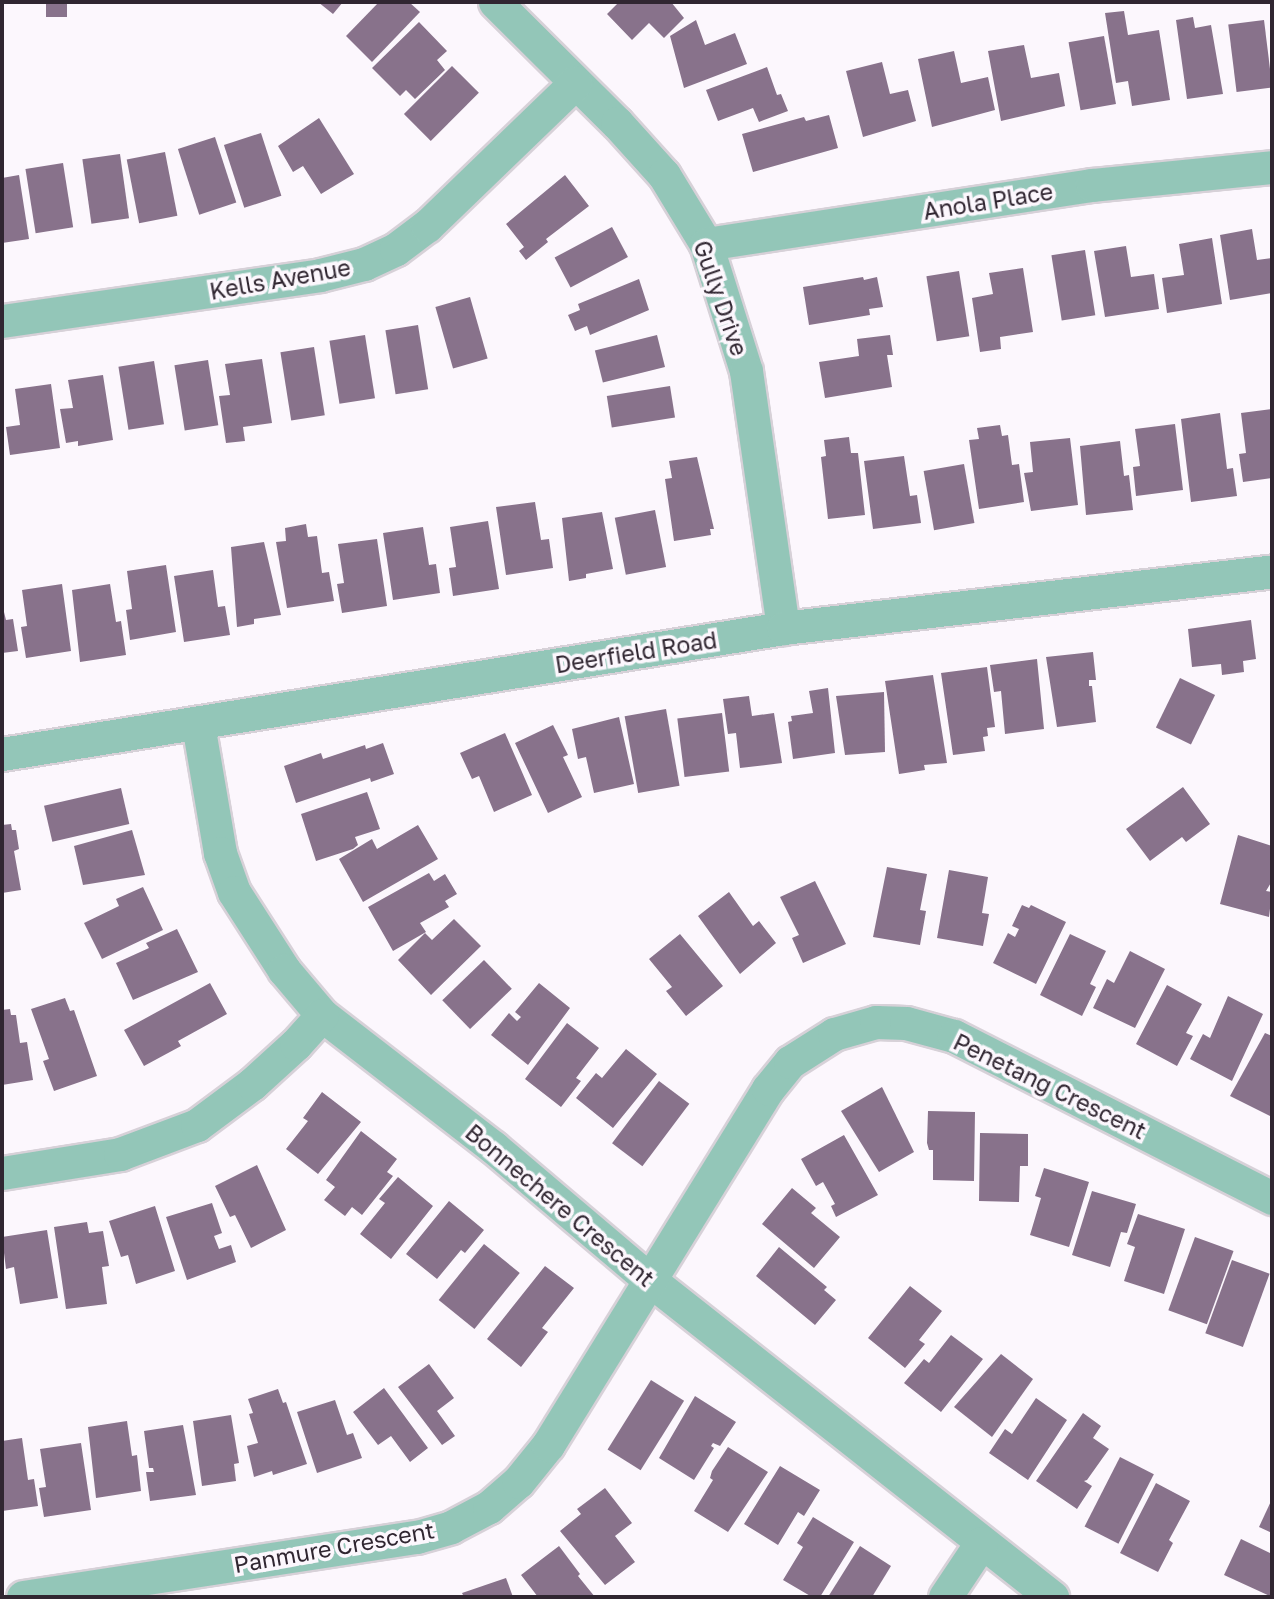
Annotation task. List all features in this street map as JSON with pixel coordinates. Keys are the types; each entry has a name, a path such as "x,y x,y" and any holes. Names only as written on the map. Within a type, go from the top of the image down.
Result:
{"street":[{"name":"Gully Drive","path":"495,2 617,122 664,175 706,244 746,371 783,628"},
{"name":"Kells Avenue","path":"2,321 320,275 364,264 396,249 427,226 575,83"},
{"name":"Anola Place","path":"706,244 1092,185 1272,167"},
{"name":"Deerfield Road","path":"2,754 783,628 1272,571"},
{"name":"Bonnechere Crescent","path":"198,724 220,853 234,892 284,970 322,1015 493,1147 651,1281 825,1415 981,1543 1052,1597"},
{"path":"2,1173 120,1154 197,1125 252,1084 296,1044 322,1015"},
{"name":"Penetang Crescent","path":"651,1281 768,1089 790,1062 834,1034 876,1022 906,1023 954,1036 1272,1198"},
{"name":"Panmure Crescent","path":"23,1597 417,1537 451,1527 488,1507 518,1482 548,1445 651,1281"},
{"path":"945,1597 981,1543"}],"building":[{"path":"46,2 67,2 67,17 46,17"},
{"path":"318,2 343,2 333,14"},
{"path":"379,2 409,2 420,12 372,62 346,36"},
{"path":"619,2 671,2 684,18 664,38 649,23 632,40 607,14"},
{"path":"1124,11 1128,35 1159,30 1170,100 1132,106 1128,81 1116,83 1105,13"},
{"path":"1193,17 1195,28 1211,25 1223,94 1187,99 1176,20"},
{"path":"696,20 705,45 735,33 747,64 684,88 670,36"},
{"path":"1264,20 1272,88 1237,92 1228,24"},
{"path":"419,22 447,51 437,60 445,70 415,99 406,90 400,96 372,68"},
{"path":"1104,36 1116,104 1081,110 1069,42"},
{"path":"1024,45 1031,78 1059,73 1065,106 1001,121 988,51"},
{"path":"954,51 961,83 988,77 995,110 932,127 918,59"},
{"path":"882,62 890,94 908,90 916,121 863,137 846,71"},
{"path":"452,66 479,93 431,141 404,114"},
{"path":"767,67 777,95 781,94 788,111 759,122 753,108 718,121 706,90"},
{"path":"829,115 838,148 753,172 742,134 804,117 806,121"},
{"path":"319,118 354,174 321,194 303,166 293,172 278,146"},
{"path":"261,133 281,196 244,208 224,145"},
{"path":"215,137 236,203 199,215 178,149"},
{"path":"165,152 177,216 139,223 127,159"},
{"path":"120,154 129,218 91,224 82,159"},
{"path":"63,163 73,227 36,233 25,169"},
{"path":"19,175 29,239 2,243 2,178"},
{"path":"565,175 589,206 546,239 548,242 526,260 519,251 524,247 506,224"},
{"path":"612,227 628,257 571,288 555,258"},
{"path":"1252,229 1257,260 1272,258 1272,293 1230,300 1220,235"},
{"path":"1212,238 1222,304 1167,313 1162,278 1184,275 1179,244"},
{"path":"1126,246 1131,277 1154,274 1159,309 1105,317 1094,251"},
{"path":"1085,250 1095,315 1062,321 1051,255"},
{"path":"1023,268 1033,332 1000,337 1001,349 980,352 972,298 993,294 989,273"},
{"path":"959,271 969,336 937,341 926,276"},
{"path":"863,277 864,280 877,277 883,307 869,309 870,315 809,325 803,287"},
{"path":"639,279 649,310 590,335 587,326 575,331 568,315 580,310 578,304"},
{"path":"470,297 488,359 453,368 435,307"},
{"path":"418,325 428,389 396,394 385,330"},
{"path":"365,335 375,398 339,404 329,341"},
{"path":"657,335 665,367 603,383 595,350"},
{"path":"890,335 893,355 887,355 892,387 825,398 819,362 859,356 857,339"},
{"path":"314,347 325,415 291,420 280,352"},
{"path":"262,359 272,423 243,427 245,441 226,443 219,396 230,395 225,364"},
{"path":"208,360 218,425 185,431 174,365"},
{"path":"154,361 164,424 128,430 118,367"},
{"path":"103,375 113,440 78,446 78,441 66,443 60,409 73,408 68,380"},
{"path":"51,384 60,448 10,455 6,427 20,425 15,389"},
{"path":"670,386 675,418 612,428 607,396"},
{"path":"1272,409 1272,478 1243,482 1239,454 1246,453 1241,413"},
{"path":"1220,413 1227,469 1233,468 1237,496 1191,502 1181,419"},
{"path":"1175,424 1183,490 1136,496 1133,467 1140,466 1135,429"},
{"path":"1000,425 1002,436 1008,435 1012,465 1019,464 1024,502 979,509 969,440 979,439 977,428"},
{"path":"849,437 851,453 858,453 865,515 828,519 821,457 826,456 824,440"},
{"path":"1070,438 1078,505 1031,511 1024,473 1033,472 1030,442"},
{"path":"1120,441 1124,476 1129,475 1133,510 1086,515 1080,446"},
{"path":"904,456 910,496 917,495 921,523 873,529 864,461"},
{"path":"697,457 714,529 710,529 711,535 674,541 665,479 672,478 669,461"},
{"path":"964,464 974,523 934,530 924,471"},
{"path":"535,502 541,540 549,539 553,568 506,575 496,507"},
{"path":"655,510 666,567 626,575 615,518"},
{"path":"602,512 613,569 586,574 586,578 569,581 562,518"},
{"path":"488,521 499,589 453,596 449,568 456,567 450,527"},
{"path":"306,524 308,537 317,536 322,573 329,572 334,601 287,608 276,542 286,541 285,528"},
{"path":"423,527 429,565 436,564 440,593 393,600 383,533"},
{"path":"377,539 387,606 342,613 337,584 344,583 338,544"},
{"path":"264,542 281,615 254,619 254,624 237,627 231,547"},
{"path":"166,565 176,632 130,640 126,610 132,609 127,571"},
{"path":"213,570 218,607 225,606 230,635 184,642 174,576"},
{"path":"62,584 71,651 26,658 21,627 27,626 22,590"},
{"path":"110,584 116,622 121,621 126,655 80,662 72,590"},
{"path":"2,604 6,620 13,619 18,651 2,653"},
{"path":"1251,620 1256,659 1243,661 1244,672 1222,675 1221,664 1192,667 1188,629"},
{"path":"1093,652 1096,680 1089,680 1089,686 1092,686 1096,722 1057,727 1046,657"},
{"path":"1037,659 1044,729 1005,734 1001,691 994,692 990,665"},
{"path":"987,667 995,727 987,728 988,736 983,737 985,751 953,755 941,673"},
{"path":"933,675 947,763 924,765 925,770 899,774 885,681"},
{"path":"1180,678 1215,695 1191,745 1156,727"},
{"path":"828,688 835,753 793,759 788,722 792,721 791,716 813,713 809,691"},
{"path":"884,692 885,752 845,755 836,696"},
{"path":"749,696 752,716 774,713 782,763 740,768 736,733 728,734 723,699"},
{"path":"666,709 680,786 638,793 625,716"},
{"path":"722,713 729,772 685,777 677,718"},
{"path":"619,717 634,784 594,793 586,757 578,759 572,729"},
{"path":"553,725 568,755 563,757 582,797 548,813 515,743"},
{"path":"505,733 532,795 494,812 479,776 472,779 460,753"},
{"path":"383,743 394,774 371,782 370,778 296,803 284,766 321,753 323,759 365,745 366,749"},
{"path":"1183,787 1210,824 1186,842 1182,837 1150,861 1126,829"},
{"path":"121,788 129,824 52,842 44,806"},
{"path":"367,792 380,829 355,837 358,845 353,849 316,861 301,814"},
{"path":"11,824 12,830 16,830 19,849 14,851 21,890 2,893 2,825"},
{"path":"418,825 438,859 363,902 339,859 372,839 377,849"},
{"path":"132,830 145,875 83,885 74,846"},
{"path":"1238,835 1272,846 1272,881 1266,891 1272,892 1269,917 1220,904"},
{"path":"887,867 927,874 920,910 926,911 920,945 873,937"},
{"path":"949,870 988,877 982,913 989,914 983,946 937,938"},
{"path":"429,873 434,881 445,874 457,894 445,901 449,907 420,923 426,932 393,951 368,907"},
{"path":"815,881 846,944 803,963 792,938 799,935 780,897"},
{"path":"143,887 163,930 102,959 84,923 119,906 116,899"},
{"path":"729,892 753,926 759,921 776,943 740,974 698,916"},
{"path":"1022,905 1029,908 1031,905 1066,922 1036,984 993,963 1008,933 1015,937 1019,929 1012,926"},
{"path":"454,919 481,946 431,995 398,960 425,933 432,940"},
{"path":"177,929 198,972 133,1000 116,963 149,948 146,943"},
{"path":"680,934 723,986 686,1016 666,991 672,987 649,959"},
{"path":"1070,934 1106,951 1090,984 1096,987 1082,1016 1040,995"},
{"path":"1130,951 1165,969 1135,1028 1093,1008 1107,979 1114,983"},
{"path":"484,960 512,989 470,1029 442,1000"},
{"path":"210,983 227,1014 178,1041 181,1046 144,1066 124,1030"},
{"path":"539,983 570,1008 528,1065 491,1035 509,1013 517,1021 521,1017 515,1012"},
{"path":"1167,985 1202,1004 1186,1033 1193,1036 1177,1066 1136,1044"},
{"path":"1228,996 1263,1014 1232,1081 1190,1059 1203,1034 1210,1038"},
{"path":"65,998 70,1011 74,1010 97,1076 54,1091 43,1061 49,1059 31,1009"},
{"path":"10,1009 11,1015 16,1015 20,1043 27,1042 33,1080 2,1085 2,1010"},
{"path":"567,1023 599,1048 576,1078 581,1081 561,1107 525,1079"},
{"path":"1265,1033 1272,1036 1272,1117 1230,1096"},
{"path":"626,1049 657,1074 613,1128 576,1098 596,1073 602,1078"},
{"path":"659,1081 689,1104 642,1166 612,1143"},
{"path":"882,1087 914,1152 879,1172 841,1111"},
{"path":"322,1092 361,1122 318,1174 286,1149 308,1121 303,1118"},
{"path":"928,1111 975,1112 974,1181 933,1180 933,1150 929,1150 927,1143"},
{"path":"361,1131 397,1159 387,1172 393,1176 362,1215 352,1207 345,1216 324,1200 335,1187 326,1180"},
{"path":"980,1133 1028,1134 1028,1166 1020,1166 1019,1202 979,1201"},
{"path":"844,1135 878,1195 836,1217 831,1206 835,1204 823,1182 816,1186 801,1159"},
{"path":"257,1165 286,1230 251,1248 235,1215 230,1217 215,1186"},
{"path":"1044,1168 1089,1182 1069,1247 1030,1235 1041,1198 1035,1196"},
{"path":"398,1177 433,1206 391,1259 360,1234 385,1203 379,1199"},
{"path":"792,1188 816,1208 811,1213 840,1237 814,1268 762,1224"},
{"path":"1092,1191 1136,1204 1127,1233 1121,1232 1110,1267 1072,1255"},
{"path":"449,1201 484,1230 465,1253 461,1250 437,1279 406,1254"},
{"path":"212,1203 222,1233 214,1236 219,1249 231,1245 236,1262 187,1280 166,1217"},
{"path":"155,1206 175,1271 136,1284 128,1255 121,1257 109,1221"},
{"path":"1138,1214 1185,1229 1164,1294 1124,1281 1135,1247 1127,1244"},
{"path":"87,1222 89,1233 103,1231 109,1266 102,1267 107,1304 66,1309 54,1227"},
{"path":"47,1230 58,1298 20,1304 14,1267 6,1269 2,1237"},
{"path":"1195,1237 1234,1251 1207,1324 1168,1310"},
{"path":"484,1244 520,1273 474,1329 439,1300"},
{"path":"779,1247 827,1287 824,1290 836,1300 815,1325 756,1276"},
{"path":"1232,1260 1270,1274 1243,1347 1205,1333"},
{"path":"545,1266 574,1288 542,1328 548,1332 521,1367 487,1339"},
{"path":"910,1286 942,1311 919,1340 925,1344 905,1368 868,1338"},
{"path":"951,1335 983,1359 941,1412 904,1383 924,1359 929,1363"},
{"path":"1001,1354 1033,1379 992,1437 954,1407"},
{"path":"429,1364 454,1398 437,1411 455,1436 442,1445 398,1387"},
{"path":"651,1380 684,1401 641,1470 608,1450"},
{"path":"384,1388 428,1448 410,1462 391,1436 378,1445 353,1412"},
{"path":"278,1389 283,1403 286,1402 307,1464 273,1475 272,1471 254,1477 247,1446 258,1443 249,1414 253,1413 248,1399"},
{"path":"695,1396 736,1422 720,1446 713,1443 711,1446 714,1448 694,1480 659,1458"},
{"path":"1036,1398 1067,1420 1028,1480 989,1453 1005,1429 1012,1434"},
{"path":"335,1400 347,1435 353,1433 362,1458 317,1473 297,1412"},
{"path":"1083,1413 1101,1426 1093,1438 1109,1449 1084,1481 1092,1486 1077,1509 1036,1481"},
{"path":"231,1415 239,1463 234,1464 236,1481 202,1486 193,1421"},
{"path":"127,1421 132,1456 137,1455 141,1491 96,1498 88,1427"},
{"path":"183,1425 196,1495 150,1501 146,1472 154,1472 153,1468 149,1468 144,1431"},
{"path":"22,1438 28,1480 34,1479 38,1506 2,1511 2,1441"},
{"path":"81,1443 91,1510 44,1517 39,1488 46,1487 40,1449"},
{"path":"728,1447 768,1472 728,1532 694,1511 713,1480 710,1478 712,1471"},
{"path":"1120,1457 1154,1474 1118,1544 1085,1526"},
{"path":"780,1466 820,1490 804,1516 798,1512 778,1545 744,1524"},
{"path":"1156,1483 1190,1501 1169,1540 1173,1543 1158,1572 1120,1553"},
{"path":"605,1488 632,1523 615,1536 635,1562 605,1585 560,1531 581,1514 577,1509"},
{"path":"1272,1499 1272,1533 1259,1527"},
{"path":"813,1517 854,1542 820,1597 812,1597 783,1580 803,1547 797,1543"},
{"path":"1241,1539 1272,1554 1272,1597 1224,1575"},
{"path":"559,1546 595,1597 538,1597 521,1575"},
{"path":"860,1546 891,1566 872,1597 828,1597"},
{"path":"506,1578 513,1597 464,1597 462,1593"}]}
